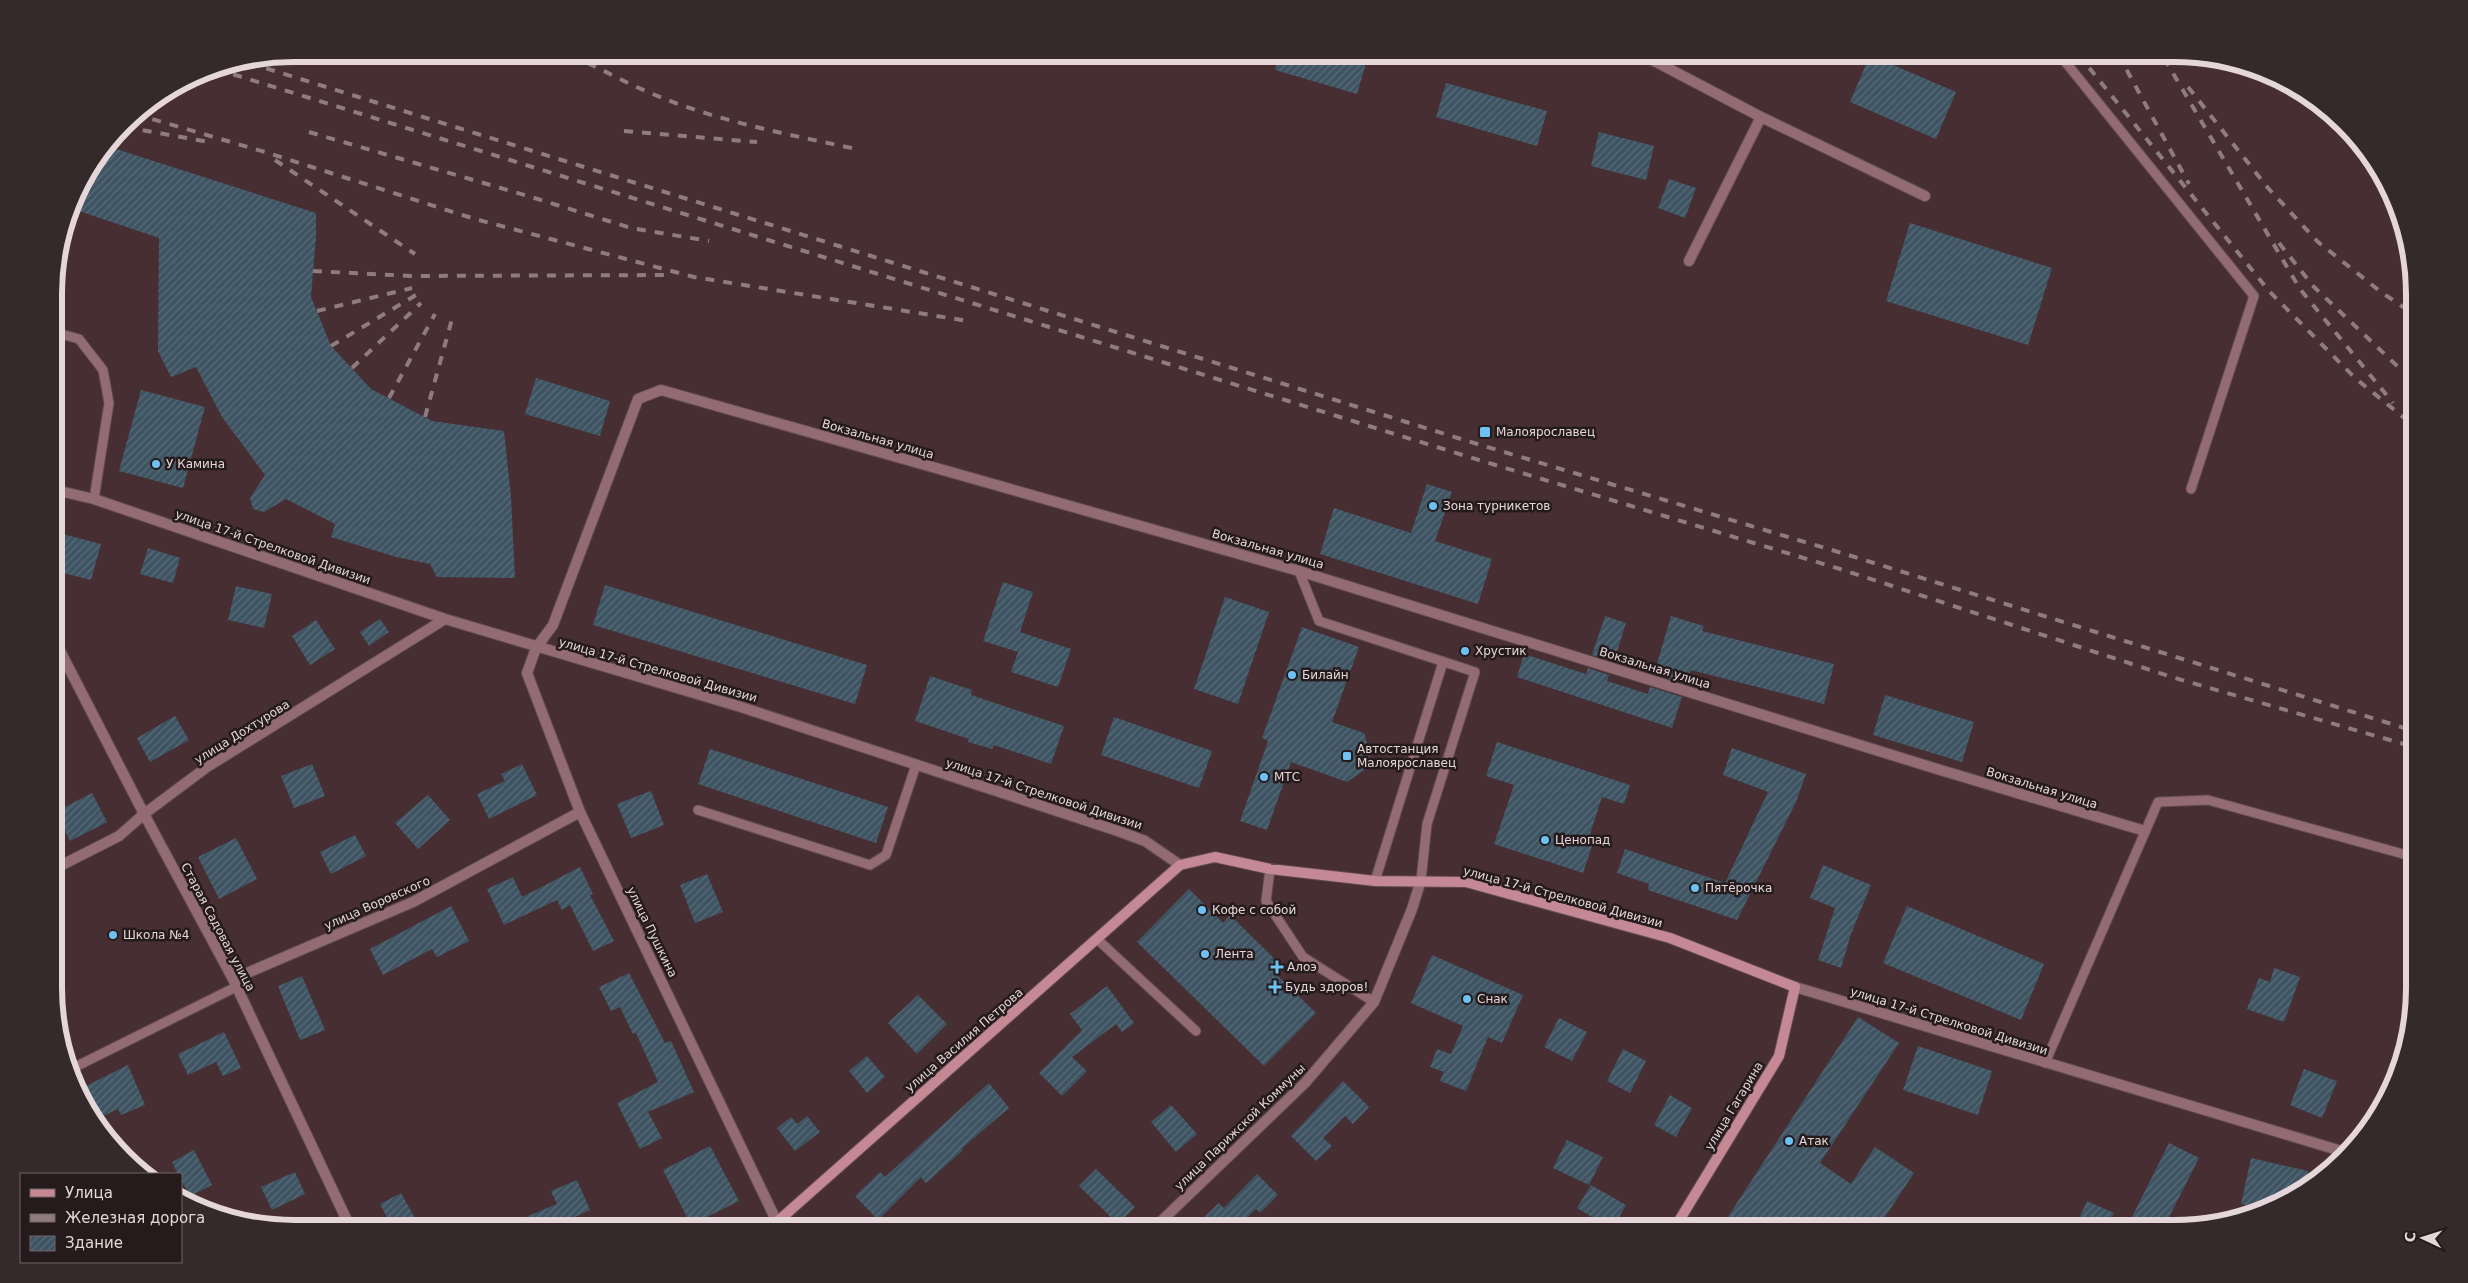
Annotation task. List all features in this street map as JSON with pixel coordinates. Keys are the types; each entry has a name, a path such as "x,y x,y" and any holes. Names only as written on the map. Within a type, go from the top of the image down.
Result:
{"main road":[{"name":"улица 17-й Стрелковой Дивизии","path":"1180,865 1215,856 1270,869 1375,881 1421,880 1466,882 1670,938 1795,987"},
{"name":"улица Василия Петрова","path":"781,1220 1180,865"},
{"name":"улица Гагарина","path":"1679,1220 1779,1056 1795,987"}],"street":[{"path":"1657,63 1761,118 1925,196"},
{"path":"1689,261 1761,118"},
{"name":"Вокзальная улица","path":"536,648 554,625 638,399 661,390 1299,570 2146,832"},
{"name":"улица 17-й Стрелковой Дивизии","path":"62,492 94,499 445,619 536,648 741,707 1118,830 1145,841 1180,865"},
{"name":"улица Дохтурова","path":"62,865 119,836 144,814 207,767 445,619"},
{"name":"улица Пушкина","path":"536,648 527,673 580,812 773,1220"},
{"name":"Старая Садовая улица","path":"62,655 234,983 347,1220"},
{"name":"улица Воровского","path":"234,983 413,902 580,812"},
{"name":"улица Парижской Коммуны","path":"1162,1220 1305,1083 1374,1002 1412,909 1421,880"},
{"name":"улица 17-й Стрелковой Дивизии","path":"1795,987 2339,1152"}],"lane":[{"path":"2066,63 2254,296 2236,346 2191,489"},
{"path":"62,334 79,339 103,370 109,403 94,499"},
{"path":"1299,570 1319,621 1475,672 1427,824 1421,880"},
{"path":"1375,881 1443,662"},
{"path":"698,810 870,865 886,855 916,765"},
{"path":"2045,1063 2158,802 2208,800 2406,855"},
{"path":"1270,869 1266,901 1303,957 1374,1002"},
{"path":"1097,938 1196,1030"},
{"path":"76,1066 234,983"}],"building":[{"path":"1277,63 1366,63 1357,94 1275,70"},
{"path":"1867,63 1889,63 1956,92 1936,139 1850,102"},
{"path":"1446,83 1547,111 1537,146 1436,117"},
{"path":"1599,132 1654,146 1646,180 1591,166"},
{"path":"114,148 316,213 311,297 331,346 371,389 432,421 504,431 511,497 515,578 437,577 430,564 396,557 331,537 335,524 286,499 264,512 253,509 250,498 265,475 222,417 196,367 171,377 158,351 159,238 78,211 94,178"},
{"path":"1669,179 1696,188 1685,218 1658,208"},
{"path":"1910,223 2052,268 2028,345 1886,301"},
{"path":"536,378 610,401 600,436 525,414"},
{"path":"141,390 205,407 183,488 119,471"},
{"path":"1427,484 1452,492 1435,541 1492,559 1478,604 1320,554 1334,508 1411,533"},
{"path":"62,534 101,544 91,580 62,573"},
{"path":"148,548 180,558 173,583 140,574"},
{"path":"1003,582 1033,592 1020,632 1071,649 1058,687 1011,672 1018,652 983,641"},
{"path":"605,585 867,665 855,704 593,625"},
{"path":"236,586 272,594 264,628 228,620"},
{"path":"1225,597 1269,612 1238,704 1194,689"},
{"path":"1605,616 1626,623 1614,661 1592,655"},
{"path":"1671,616 1704,626 1702,631 1834,664 1824,704 1691,670 1686,684 1654,674"},
{"path":"380,619 389,632 369,646 360,632"},
{"path":"316,620 335,649 310,665 292,636"},
{"path":"1302,627 1359,647 1332,722 1364,733 1373,764 1347,782 1291,762 1267,830 1240,821 1268,741 1262,738"},
{"path":"1524,654 1586,674 1588,668 1609,675 1607,681 1648,694 1650,687 1682,697 1672,728 1517,677"},
{"path":"930,676 972,690 971,695 1064,726 1051,764 994,745 992,749 968,742 969,739 915,721"},
{"path":"1885,695 1974,722 1962,762 1873,735"},
{"path":"175,716 189,740 150,762 137,738"},
{"path":"1114,717 1212,751 1199,788 1101,755"},
{"path":"1497,742 1630,785 1624,804 1602,797 1590,834 1596,835 1583,873 1494,844 1514,785 1486,776"},
{"path":"1732,748 1806,774 1796,802 1737,920 1648,890 1649,884 1617,873 1625,849 1725,883 1768,792 1723,775"},
{"path":"710,749 888,807 876,843 698,784"},
{"path":"312,764 325,796 294,808 281,776"},
{"path":"522,764 537,795 489,819 477,794 505,781 501,774"},
{"path":"651,791 664,825 631,838 617,804"},
{"path":"92,793 107,822 70,841 62,826 62,808"},
{"path":"428,795 450,820 418,849 395,823"},
{"path":"355,835 366,856 331,874 320,852"},
{"path":"236,838 257,879 219,899 198,857"},
{"path":"1823,865 1871,885 1851,934 1841,968 1818,960 1835,908 1810,898"},
{"path":"580,867 593,894 590,895 614,941 593,951 570,905 562,910 557,900 504,925 487,889 513,877 522,897"},
{"path":"707,874 723,912 695,923 680,885"},
{"path":"1189,889 1223,923 1230,915 1283,967 1276,974 1316,1013 1264,1066 1137,942"},
{"path":"451,906 469,941 437,957 432,949 383,975 370,949"},
{"path":"1907,906 2044,964 2021,1020 1883,963"},
{"name":"Снак","path":"1432,955 1523,995 1502,1043 1488,1037 1466,1091 1440,1081 1444,1072 1430,1067 1437,1049 1451,1054 1463,1026 1411,1003"},
{"path":"2274,968 2300,977 2284,1022 2247,1009 2259,978 2270,982"},
{"path":"629,973 665,1043 671,1041 694,1092 648,1112 662,1138 640,1149 617,1103 658,1082 636,1033 633,1034 620,1007 611,1011 599,987"},
{"path":"302,976 325,1030 300,1040 278,986"},
{"path":"1107,986 1134,1023 1122,1032 1116,1024 1072,1057 1087,1071 1062,1096 1039,1073 1082,1030 1070,1014"},
{"path":"918,995 947,1024 917,1054 888,1023"},
{"path":"1858,1017 1899,1043 1820,1163 1851,1184 1875,1147 1914,1173 1883,1220 1726,1220"},
{"path":"1559,1018 1587,1032 1572,1061 1544,1047"},
{"path":"224,1032 241,1068 223,1076 216,1062 188,1075 178,1054"},
{"path":"1918,1046 1992,1071 1978,1115 1903,1090"},
{"path":"1623,1049 1646,1061 1630,1093 1607,1081"},
{"path":"867,1056 885,1077 867,1093 849,1071"},
{"path":"128,1065 145,1105 121,1115 118,1109 101,1117 84,1087"},
{"path":"2304,1069 2337,1081 2322,1118 2290,1105"},
{"path":"1343,1081 1369,1107 1353,1124 1345,1116 1323,1138 1332,1146 1316,1161 1291,1136"},
{"path":"989,1083 1009,1108 961,1149 963,1150 926,1183 921,1177 878,1220 855,1196 880,1172 885,1177"},
{"path":"1670,1095 1692,1108 1676,1137 1654,1125"},
{"path":"1171,1105 1197,1134 1176,1152 1151,1122"},
{"path":"807,1116 820,1132 795,1151 777,1128 791,1117 797,1124"},
{"path":"1567,1140 1603,1157 1589,1185 1553,1168"},
{"path":"2169,1143 2199,1158 2168,1220 2130,1220"},
{"path":"710,1146 739,1201 701,1220 688,1220 663,1170"},
{"path":"194,1150 212,1185 190,1196 182,1182 182,1173 178,1173 172,1162"},
{"path":"2251,1158 2308,1171 2306,1179 2276,1197 2253,1206 2241,1204"},
{"path":"1096,1169 1135,1207 1122,1220 1114,1220 1079,1186"},
{"path":"295,1172 305,1194 272,1210 261,1187"},
{"path":"1257,1174 1278,1195 1260,1213 1256,1209 1244,1220 1201,1220 1219,1203 1224,1208"},
{"path":"577,1180 590,1210 568,1220 528,1220 526,1217 557,1204 551,1191"},
{"path":"1591,1185 1626,1205 1617,1220 1597,1220 1577,1208"},
{"path":"401,1193 416,1220 388,1220 380,1204"},
{"path":"2087,1201 2114,1213 2110,1220 2078,1220"}],"railway":[{"path":"589,63 642,89 702,112 731,121 856,149"},
{"path":"2085,63 2269,291 2355,378 2406,419"},
{"path":"2123,63 2189,184"},
{"path":"2167,63 2300,289 2393,403"},
{"path":"257,65 1474,443 1845,554 2406,729"},
{"path":"227,72 1469,457 1840,569 2175,678 2406,745"},
{"path":"2188,87 2268,188 2318,242 2381,292 2406,309"},
{"path":"145,117 265,152 475,219 694,277 968,321"},
{"path":"132,128 209,142"},
{"path":"624,131 757,142"},
{"path":"309,132 631,228 709,241"},
{"path":"275,160 415,254"},
{"path":"2279,243 2314,287 2406,374"},
{"path":"313,271 411,276 670,275"},
{"path":"317,311 412,288"},
{"path":"331,346 416,295"},
{"path":"352,368 421,303"},
{"path":"389,398 435,314"},
{"path":"425,417 452,319"}],"place":[{"name":"Малоярославец","path":"1485,432"},
{"name":"У Камина","path":"156,464"},
{"name":"Зона турникетов","path":"1433,506"},
{"name":"Хрустик","path":"1465,651"},
{"name":"Билайн","path":"1292,675"},
{"name":"Автостанция Малоярославец","path":"1347,756"},
{"name":"МТС","path":"1264,777"},
{"name":"Ценопад","path":"1545,840"},
{"name":"Пятёрочка","path":"1695,888"},
{"name":"Кофе с собой","path":"1202,910"},
{"name":"Школа №4","path":"113,935"},
{"name":"Лента","path":"1205,954"},
{"name":"Алоэ","path":"1277,967"},
{"name":"Будь здоров!","path":"1275,987"},
{"name":"Снак","path":"1467,999"},
{"name":"Атак","path":"1789,1141"}]}
